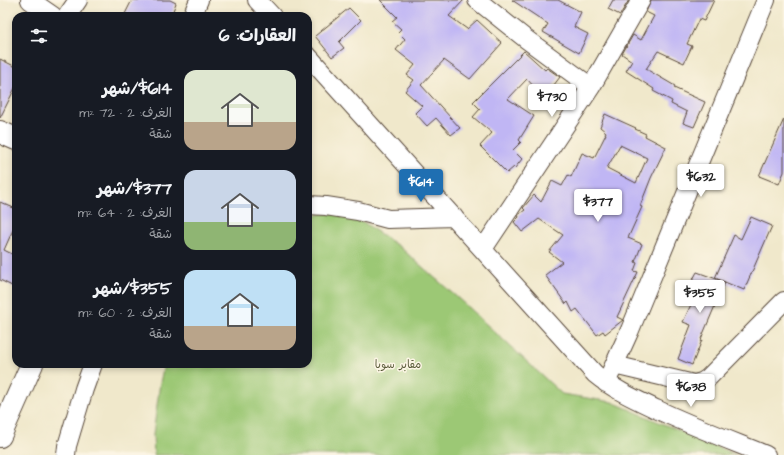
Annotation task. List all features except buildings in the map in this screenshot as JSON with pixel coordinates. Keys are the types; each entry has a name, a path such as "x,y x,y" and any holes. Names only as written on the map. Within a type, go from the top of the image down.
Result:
{"street":[{"path":"30,0 47,12"},
{"path":"70,12 78,0"},
{"path":"194,12 199,0"},
{"path":"257,0 268,12"},
{"path":"477,0 526,39 591,87"},
{"path":"483,249 591,87 641,0"},
{"path":"606,383 686,196 766,0"},
{"path":"312,60 584,363 606,383 639,401 678,419 766,455"},
{"path":"0,132 12,137"},
{"path":"312,205 358,211 388,220 454,217"},
{"path":"614,365 694,384 702,382 708,378 784,301"},
{"path":"0,436 30,368"},
{"path":"66,455 67,446 92,368"}],"green space":[{"name":"مقابر سوبا","path":"337,213 363,222 401,248 562,394 612,402 736,455 154,455 153,435 163,368 312,368 312,215"}]}
